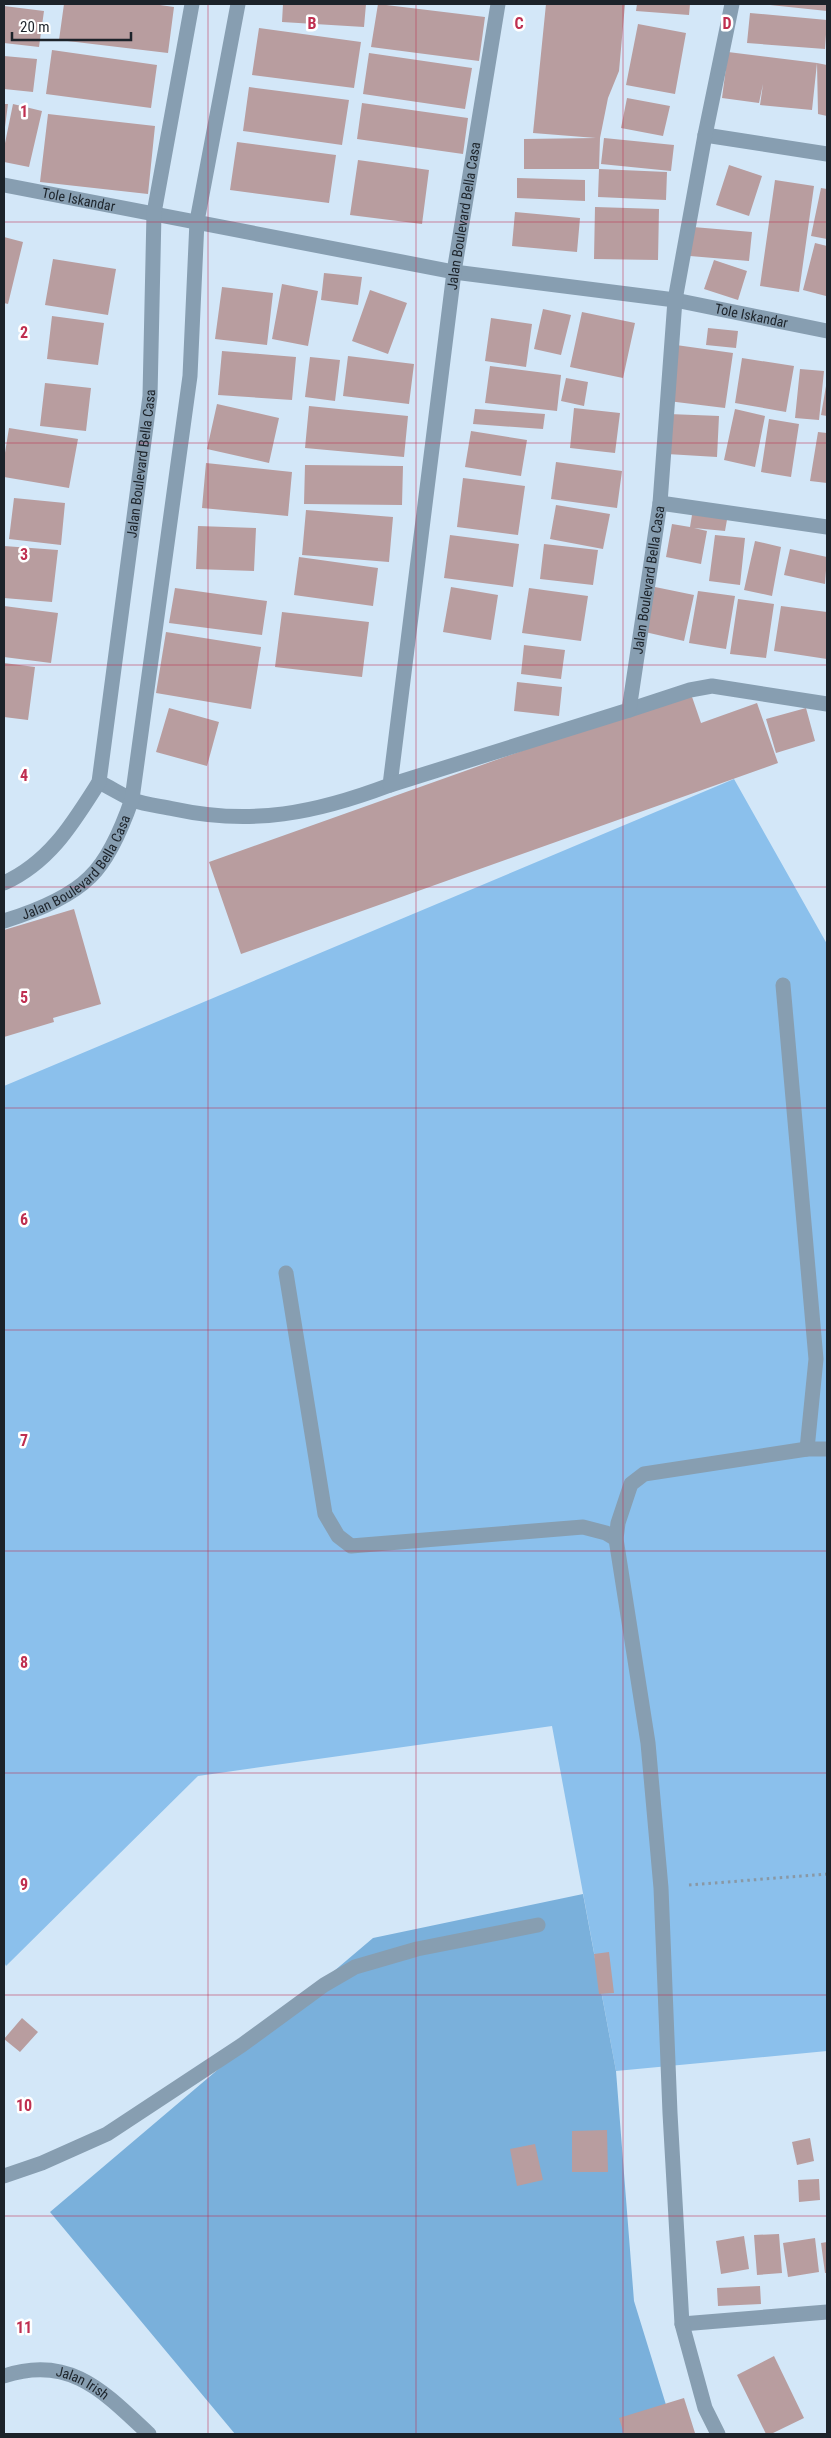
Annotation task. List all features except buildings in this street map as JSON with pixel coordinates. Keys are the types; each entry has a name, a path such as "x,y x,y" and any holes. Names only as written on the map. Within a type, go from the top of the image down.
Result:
{"street":[{"name":"Jalan Boulevard Bella Casa","path":"4,883 38,863 53,850 69,830 100,782 150,396 154,213 192,4"},
{"name":"Jalan Boulevard Bella Casa","path":"4,921 58,898 91,876 122,826 132,799 190,376 197,221 238,4"},
{"name":"Jalan Boulevard Bella Casa","path":"390,785 454,272 498,4"},
{"name":"Jalan Boulevard Bella Casa","path":"629,710 660,503 675,300 705,135 732,4"},
{"path":"705,135 827,154"},
{"name":"Tole Iskandar","path":"4,185 454,272 675,300 827,331"},
{"path":"660,503 827,527"},
{"name":"Jalan Boulevard Bella Casa","path":"132,799 208,816 240,818 314,809 349,801 390,785 681,692 712,686 827,704"},
{"path":"100,782 132,799"},
{"path":"784,985 816,1359 808,1449"},
{"path":"286,1273 326,1514 338,1536 351,1546 583,1527 606,1533 616,1539"},
{"path":"718,2434 706,2408 682,2324 669,2103 661,1888 648,1743 616,1539 618,1523 631,1484 644,1474 808,1449 827,1449"},
{"path":"4,2176 42,2164 107,2134 242,2045 324,1985 355,1967 417,1949 538,1925"},
{"path":"682,2324 827,2312"},
{"name":"Jalan Irish","path":"4,2376 21,2370 54,2369 79,2376 121,2408 149,2434"}],"path":[{"path":"661,1888 827,1874"}],"shaded area":[{"path":"734,779 827,944 827,2051 616,2071 552,1726 198,1776 6,1966 4,1962 4,1086"},
{"path":"583,1894 616,2071 634,2301 675,2434 235,2434 50,2212 373,1938"}]}
